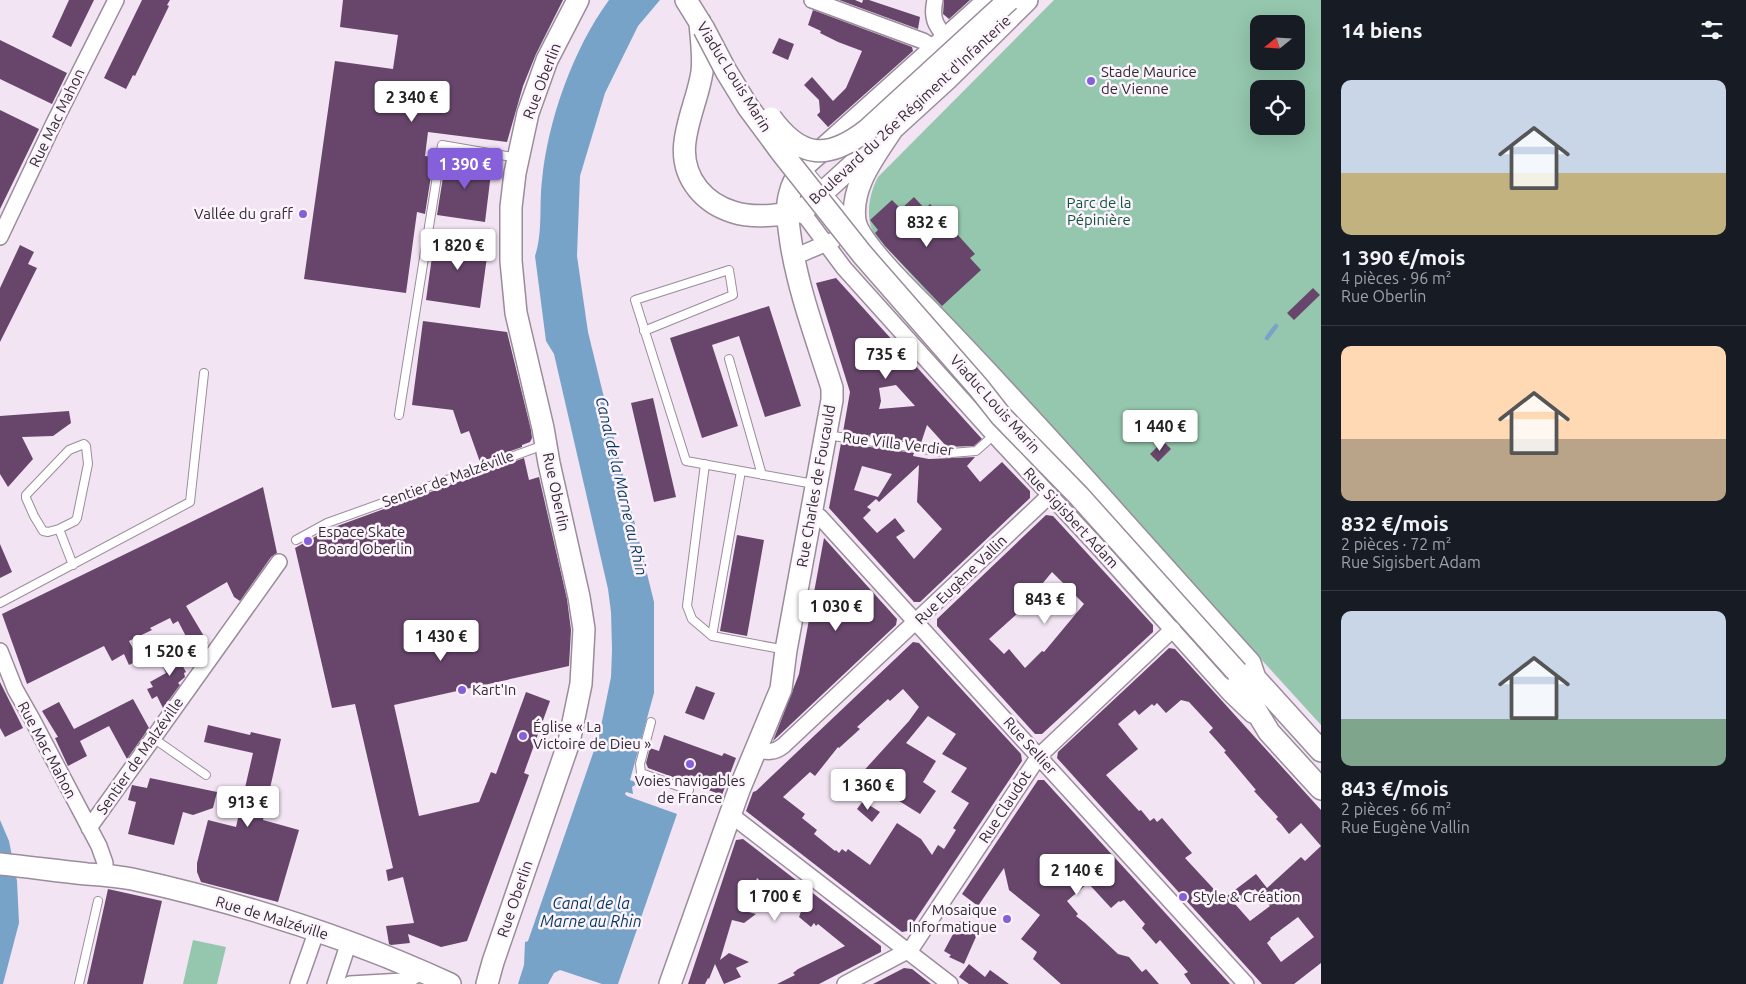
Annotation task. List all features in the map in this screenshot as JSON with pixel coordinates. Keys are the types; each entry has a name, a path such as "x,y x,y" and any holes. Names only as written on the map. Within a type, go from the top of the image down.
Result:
{"main road":[{"name":"Rue Oberlin","path":"487,984 569,742 581,684 584,629 579,597 549,464 544,428 516,304 512,261 511,207 518,158 528,113 536,88 547,60 578,0"},
{"name":"Viaduc Louis Marin","path":"686,0 748,107 862,254 979,388 1001,416 1079,496 1246,675 1237,679 1269,732"},
{"name":"Boulevard du 26e Régiment d'Infanterie","path":"988,0 804,166 790,192 788,212 808,206 947,79 1027,0"},
{"path":"702,26 735,65 755,97 778,128 809,150 819,152 828,151 847,144 867,130 1009,0"},
{"path":"702,26 702,73 685,142 684,155 688,173 702,193 711,201 736,213 747,215 788,212"},
{"path":"893,128 858,188 855,220 858,230 877,255 1078,470 1250,663 1246,675 1321,750"},
{"name":"Rue Charles de Foucauld","path":"670,984 731,815 781,688 786,650 832,400 832,388 802,294 794,257 788,212"},
{"name":"Rue Sigisbert Adam","path":"1269,732 1321,789"},
{"name":"Rue de Malzéville","path":"0,864 131,879 265,914 349,942 450,984"}],"street":[{"name":"Rue Mac Mahon","path":"0,237 53,124 116,0"},
{"path":"812,0 923,41 941,44 932,13 935,0"},
{"name":"Rue Sigisbert Adam","path":"788,212 806,217 844,268 994,435 1173,629 1230,694 1269,732"},
{"path":"794,257 858,230"},
{"name":"Rue Eugène Vallin","path":"756,750 778,751 784,746 1050,495"},
{"name":"Rue Sellier","path":"811,512 820,517 1246,984"},
{"name":"Sentier de Malzéville","path":"89,828 280,562"},
{"name":"Rue Claudot","path":"845,984 911,949 1039,756 1173,629"},
{"name":"Rue Mac Mahon","path":"0,651 21,703 32,719 102,854 105,863 96,874"},
{"path":"731,815 950,984"},
{"path":"298,984 317,930"},
{"path":"335,984 349,942"},
{"path":"350,984 403,981 410,979 421,971"}],"lane":[{"path":"399,415 442,145 518,158"},
{"path":"804,166 826,189 858,230"},
{"path":"644,331 733,295 729,270 635,300 644,331 686,461 816,484"},
{"path":"729,359 762,475"},
{"path":"0,604 190,502 204,373"},
{"name":"Rue Villa Verdier","path":"826,435 951,453 976,451 994,435"},
{"path":"84,444 86,446 88,464 77,518 59,529 48,532 43,531 26,501 26,495 69,450 84,444"},
{"name":"Sentier de Malzéville","path":"296,540 327,523 546,444"},
{"path":"705,464 687,606 692,620 712,636 786,650"},
{"path":"712,636 741,471"},
{"path":"59,529 73,565"},
{"path":"651,722 640,764 642,772 689,790"},
{"path":"153,738 206,775"},
{"path":"79,984 98,901"}],"green space":[{"name":"Parc de la Pépinière","path":"1054,0 1321,0 1321,725 874,234 869,213 872,191 878,177"},
{"path":"193,940 226,947 217,984 183,984"}],"water":[{"name":"Canal de la Marne au Rhin","path":"609,0 660,0 638,26 605,93 580,176 577,256 588,332 654,602 654,693 630,780 638,783 632,787 633,794 626,792 625,794 677,814 618,984 602,984 560,970 554,973 548,984 518,984 524,965 525,942 528,941 599,736 611,677 611,612 608,589 554,354 546,341 535,256 539,238 541,190 545,157 556,110 584,40"},
{"path":"0,820 9,841 17,881 19,923 3,984 0,984"}],"building":[{"path":"69,0 94,0 71,47 52,37"},
{"path":"142,0 170,0 167,5 169,6 135,76 133,75 126,89 104,78"},
{"path":"343,0 563,0 536,54 523,86 507,142 428,132 425,156 434,157 425,214 417,212 406,293 304,279 335,61 393,69 398,35 340,27"},
{"path":"839,0 855,0 862,3 863,0 869,0 920,17 918,29"},
{"path":"944,0 970,0 949,19 943,14"},
{"path":"813,10 912,47 913,51 828,127 817,115 820,112 819,100 804,85 812,77 833,101 846,88 862,51 838,42 808,25"},
{"path":"779,38 794,44 788,60 772,53"},
{"path":"0,40 67,73 52,104 0,79"},
{"path":"0,110 39,129 0,209"},
{"path":"446,158 492,165 485,222 437,215"},
{"path":"914,197 925,209 930,204 975,254 970,258 981,270 942,306 885,246 875,233 878,230 870,220 892,200 901,209"},
{"path":"435,235 489,242 480,308 426,300"},
{"path":"20,245 34,252 28,264 37,268 0,342 0,288"},
{"path":"836,278 982,439 974,446 947,447 927,425 921,443 843,432 850,392 816,283","holes":["896,385 915,406 879,409 881,401 879,388"]},
{"path":"1313,288 1320,295 1294,320 1287,313"},
{"path":"769,306 801,406 765,417 739,336 712,345 738,426 702,438 670,338"},
{"path":"423,321 507,332 531,430 532,438 530,442 522,445 522,447 480,462 469,431 461,434 453,410 412,405"},
{"path":"653,398 676,497 654,502 631,403"},
{"path":"69,411 71,423 53,436 22,437 33,459 8,487 0,474 0,416"},
{"path":"1163,441 1171,449 1158,462 1150,454"},
{"path":"841,443 914,453 913,456 929,459 975,457 967,466 980,482 1002,462 1030,491 1030,498 920,602 914,602 829,508","holes":["919,465 917,502 942,529 914,559 896,537 905,531 895,518 877,533 863,518 871,510 867,507 876,499 879,502","862,466 892,474 878,497 854,490"]},
{"path":"524,458 529,480 539,477 567,599 571,630 569,666 394,705 419,816 479,802 491,772 496,774 526,692 550,701 524,773 529,775 467,941 441,947 408,934 410,943 391,945 389,944 386,926 414,923 403,877 388,881 386,870 393,868 355,704 332,708 295,548 329,529"},
{"path":"263,487 277,553 271,557 240,601 234,597 227,582 186,606 208,643 192,648 178,621 173,624 170,618 150,628 152,630 129,641 139,660 129,665 124,654 112,661 104,646 27,684 2,614"},
{"path":"1046,515 1053,516 1153,625 1153,632 1042,734 1035,734 937,626 937,619","holes":["1052,572 1084,604 1044,652 1042,651 1025,668 1009,649 1004,654 989,639 1019,612"]},
{"path":"737,535 764,540 747,636 720,631"},
{"path":"824,538 897,619 896,625 773,741 799,674"},
{"path":"0,544 12,572 0,578"},
{"path":"913,642 919,643 1021,754 1022,761 908,931 902,932 746,811 753,792","holes":["903,689 919,707 909,721 859,776 920,814 936,791 923,782 936,761 906,743 928,716 956,734 942,754 967,768 951,792 969,803 953,828 956,830 944,849 938,845 932,855 921,839 897,823 870,865 848,849 846,852 842,849 839,853 835,851 814,834 817,830 802,818 805,814 783,797 810,772 815,776 838,747 860,729 857,727 888,699 890,701"]},
{"path":"183,646 190,658 181,663 186,672 184,673 185,677 178,683 180,685 163,708 157,696 152,699 147,689 153,687 150,682 166,673 162,665 168,662 165,656"},
{"path":"1169,648 1175,649 1321,810 1321,846 1321,963 1294,984 1262,984 1057,758 1058,752","holes":["1181,700 1189,702 1213,728 1209,732 1256,790 1254,791 1278,817 1276,819 1289,834 1301,823 1321,846 1305,861 1301,857 1267,888 1256,874 1223,899 1185,858 1192,853 1162,818 1157,822 1154,818 1150,821 1106,775 1138,749 1118,724 1135,710 1139,715 1152,704 1154,706 1157,703 1166,713","1255,889 1270,906 1250,921 1235,904","1298,917 1314,937 1281,962 1267,943 1270,938"]},
{"path":"0,682 23,728 5,737 0,728"},
{"path":"696,686 715,693 704,720 685,713"},
{"path":"133,699 149,728 127,759 109,726 80,741 87,756 68,766 55,738 58,737 42,711 59,702 74,729"},
{"path":"208,725 250,735 251,732 281,739 263,820 299,830 278,902 201,882 197,872 197,863 208,820 236,827 253,753 204,742"},
{"name":"Voies navigables de France","path":"664,735 722,756 724,753 736,758 722,795 648,768 646,763 650,748 659,751"},
{"path":"150,778 217,792 213,808 193,815 183,812 174,845 128,834 136,802 128,800 132,785 147,788"},
{"path":"1038,780 1044,780 1230,984 1191,984 1184,974 1188,972 1160,940 1156,944 1142,928 1145,924 1124,900 1119,901 1111,908 1088,883 1067,901 1078,914 1076,916 1118,954 1129,957 1142,972 1146,969 1159,984 1061,984 1033,959 1037,952 1021,939 1040,915 1009,890 1004,868 978,906 962,894"},
{"path":"863,801 880,812 872,822 857,809"},
{"path":"743,839 881,946 881,952 819,984 777,984 795,975 793,973 798,969 845,946 818,924 816,926 814,923 811,927 799,917 802,909 786,896 782,901 757,878 745,911 756,914 744,923 732,920 720,960 729,953 749,962 736,968 741,977 724,984 715,964 705,984 688,984 736,840"},
{"path":"108,889 162,901 143,984 87,984"},
{"path":"960,921 979,930 964,964 949,957 951,955 944,951"},
{"path":"969,964 985,977 990,970 1009,984 969,984 959,977"},
{"path":"904,968 912,969 931,984 873,984"}],"waterway":[{"path":"1267,338 1276,326"}],"place":[{"name":"Stade Maurice de Vienne","path":"1091,81"},
{"name":"Vallée du graff","path":"303,214"},
{"name":"Espace Skate Board Oberlin","path":"308,541"},
{"name":"Kart'In","path":"462,690"},
{"name":"Église « La Victoire de Dieu »","path":"523,736"},
{"name":"Voies navigables de France","path":"690,764"},
{"name":"Style & Création","path":"1183,897"},
{"name":"Mosaique Informatique","path":"1007,919"}]}
